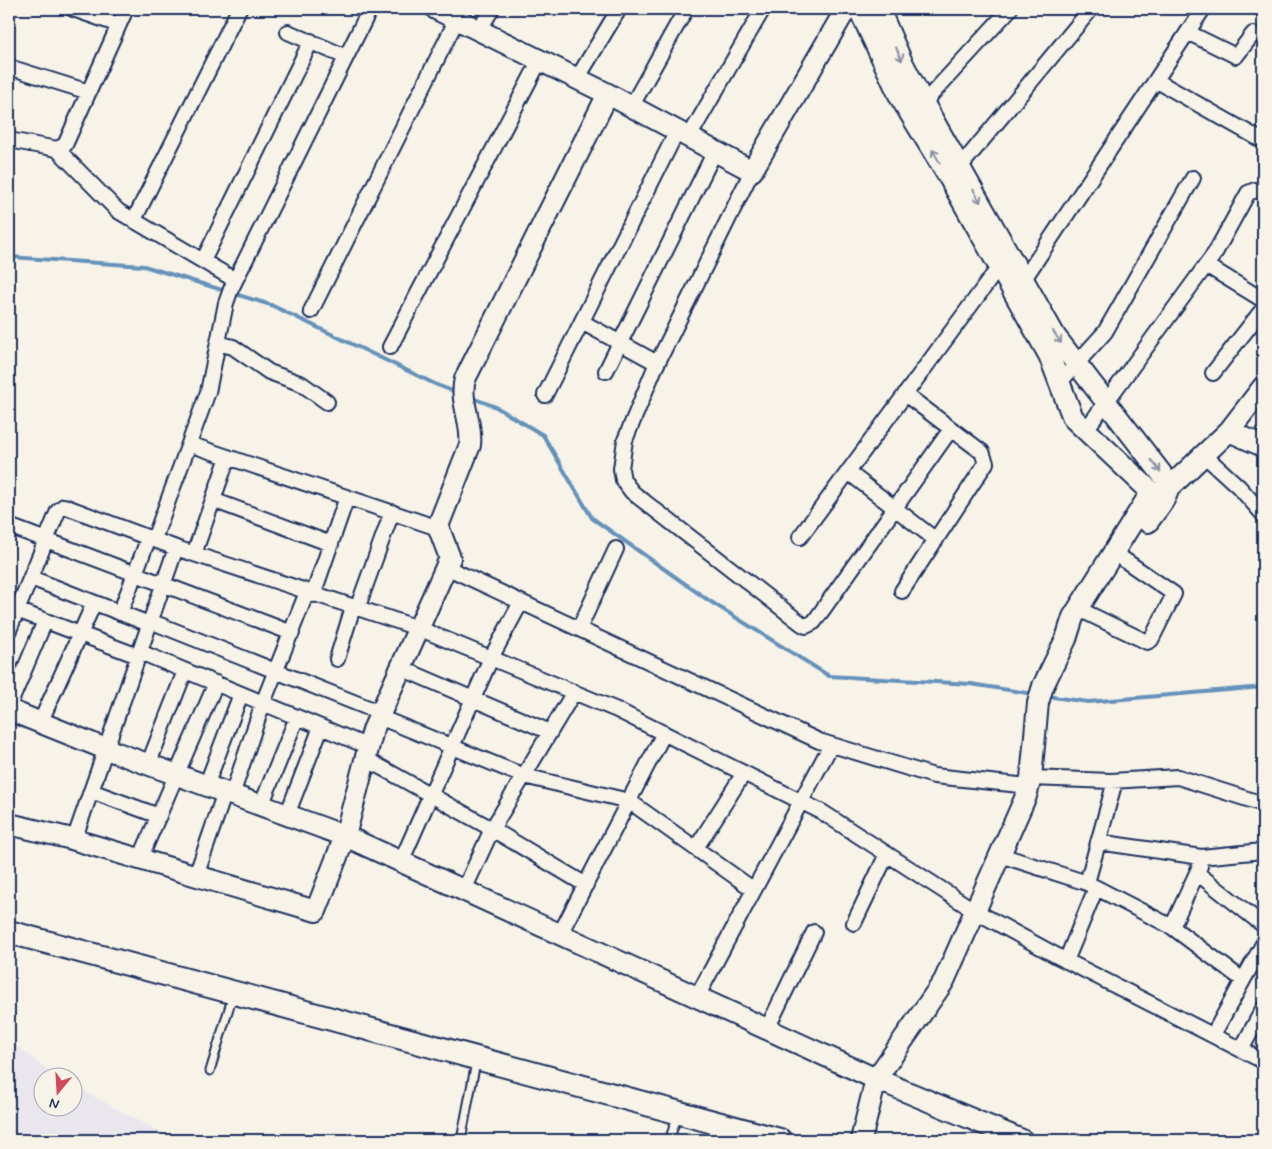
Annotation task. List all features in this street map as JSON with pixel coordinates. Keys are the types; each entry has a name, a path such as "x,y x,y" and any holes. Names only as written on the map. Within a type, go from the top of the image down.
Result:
{"main road":[{"path":"436,9 608,94 752,171 846,9"},
{"path":"859,9 900,97 917,109"},
{"path":"880,9 901,60 917,109 1018,284 1055,336 1168,482 1169,488"},
{"path":"9,824 74,840 316,911 345,836 367,753 380,715 450,558 438,528 470,445 463,389 465,379 608,94"},
{"path":"955,173 999,266 1018,284 1049,355 1073,418 1147,488 1149,496"},
{"path":"861,1140 876,1079 944,981 1030,782 1040,695 1066,639 1073,617 1123,558 1169,488 1229,432 1263,387"},
{"path":"1229,432 1263,446"},
{"path":"1066,639 1087,613 1099,585 1149,496 1169,488"},
{"path":"9,710 148,765 345,836 876,1079 1022,1140"},
{"path":"9,932 770,1139"}],"street":[{"path":"73,9 119,25"},
{"path":"57,149 69,141 126,9"},
{"path":"134,220 238,9"},
{"path":"120,613 134,573 151,538 208,392 226,303 233,285 370,9"},
{"path":"479,30 492,9"},
{"path":"577,79 619,9"},
{"path":"631,107 686,9"},
{"path":"545,395 683,134 763,9"},
{"path":"917,109 1010,9"},
{"path":"955,173 1091,9"},
{"path":"1018,284 1189,33 1203,9"},
{"path":"311,311 458,19"},
{"path":"288,32 346,57"},
{"path":"1189,33 1236,56 1253,34"},
{"path":"203,261 311,41"},
{"path":"390,347 540,60"},
{"path":"9,67 90,92"},
{"path":"1156,81 1263,141"},
{"path":"9,140 57,149 111,205 203,261 233,285"},
{"path":"606,370 715,151"},
{"path":"752,171 657,363 625,440 621,469 623,480 632,492 806,626 814,622 951,429"},
{"path":"1060,382 1105,332 1193,178"},
{"path":"1085,431 1206,265 1248,192 1255,190 1263,192"},
{"path":"1206,265 1263,300"},
{"path":"800,537 999,266"},
{"path":"1213,373 1263,309"},
{"path":"582,322 657,363"},
{"path":"218,343 233,347 269,372 302,384 327,402"},
{"path":"902,591 986,463 982,452 905,394"},
{"path":"189,444 438,528"},
{"path":"1204,455 1239,487 1263,514"},
{"path":"194,554 228,457"},
{"path":"848,472 894,510 936,540"},
{"path":"196,876 292,632 330,544 347,497"},
{"path":"213,500 330,544"},
{"path":"9,630 13,609 31,578 58,511 64,506 176,548 310,594 418,628 574,692 664,733 822,812 975,911 1066,961 1263,1061"},
{"path":"337,659 392,512"},
{"path":"10,530 46,540 292,632"},
{"path":"74,840 176,548"},
{"path":"579,629 616,549"},
{"path":"1087,613 1147,642 1151,640 1174,594 1123,558"},
{"path":"446,567 831,745 934,776 1030,782 1115,781 1178,777 1263,804"},
{"path":"31,578 277,671 524,776 629,801 754,890"},
{"path":"40,723 94,602"},
{"path":"402,862 430,794 491,658 521,602"},
{"path":"13,609 185,671 321,727 367,753 430,794 586,885"},
{"path":"9,706 46,621"},
{"path":"401,668 550,732"},
{"path":"148,765 185,671"},
{"path":"140,860 216,683"},
{"path":"464,890 492,829 574,692"},
{"path":"206,786 241,694"},
{"path":"261,806 297,717"},
{"path":"287,815 321,727"},
{"path":"560,934 664,733"},
{"path":"697,997 831,745"},
{"path":"696,848 744,773"},
{"path":"1066,961 1092,885 1098,842 1115,781"},
{"path":"91,791 159,816"},
{"path":"1098,842 1204,857 1263,851"},
{"path":"854,923 887,854"},
{"path":"1000,854 1092,885 1172,927 1243,980"},
{"path":"1172,927 1204,857"},
{"path":"1197,873 1263,925"},
{"path":"767,1029 814,932"},
{"path":"1213,1035 1263,944"},
{"path":"1241,1050 1263,1009"}],"lane":[{"path":"210,1071 234,992"},
{"path":"460,1140 477,1058"},
{"path":"669,1140 678,1113"}],"shaded area":[{"path":"9,1040 43,1066 32,1066 32,1116 82,1116 82,1090 174,1140 9,1140"}],"waterway":[{"path":"9,257 144,266 271,305 437,385 458,393"},
{"path":"470,397 496,407 543,435 592,518 708,600 829,676 971,684 1034,694"},
{"path":"1046,696 1088,702 1263,687"}]}
